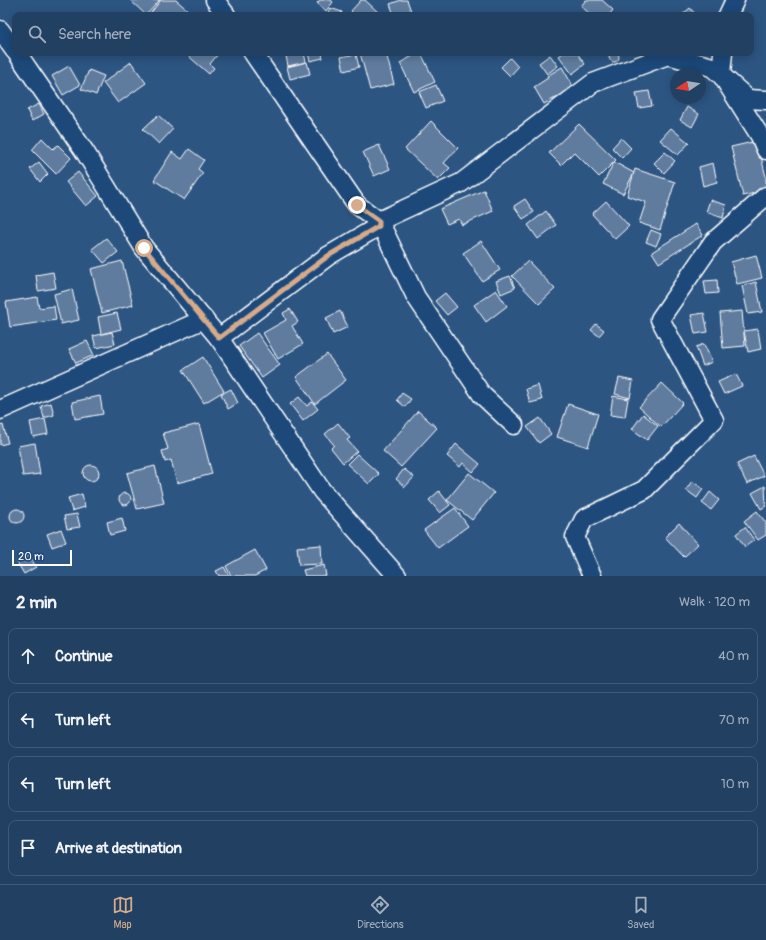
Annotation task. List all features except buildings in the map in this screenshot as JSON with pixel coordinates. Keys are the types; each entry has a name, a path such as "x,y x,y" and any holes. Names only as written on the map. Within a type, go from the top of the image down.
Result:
{"street":[{"path":"214,0 224,12"},
{"path":"729,12 735,0"},
{"path":"0,30 12,46"},
{"path":"19,56 85,152 144,248 219,338 322,491 397,576"},
{"path":"255,56 357,205 379,221 416,297 482,395 514,425"},
{"path":"379,221 461,183 593,83 665,56"},
{"path":"672,56 712,67 748,99 766,100"},
{"path":"723,56 721,74 760,136 766,150"},
{"path":"592,576 575,537 584,519 644,490 714,420 660,319 713,242 766,196"},
{"path":"219,338 328,256 379,226 379,221"},
{"path":"0,410 204,320"}],"route":[{"path":"144,248 219,338 265,305 328,256 379,226 379,221 357,205"}]}
